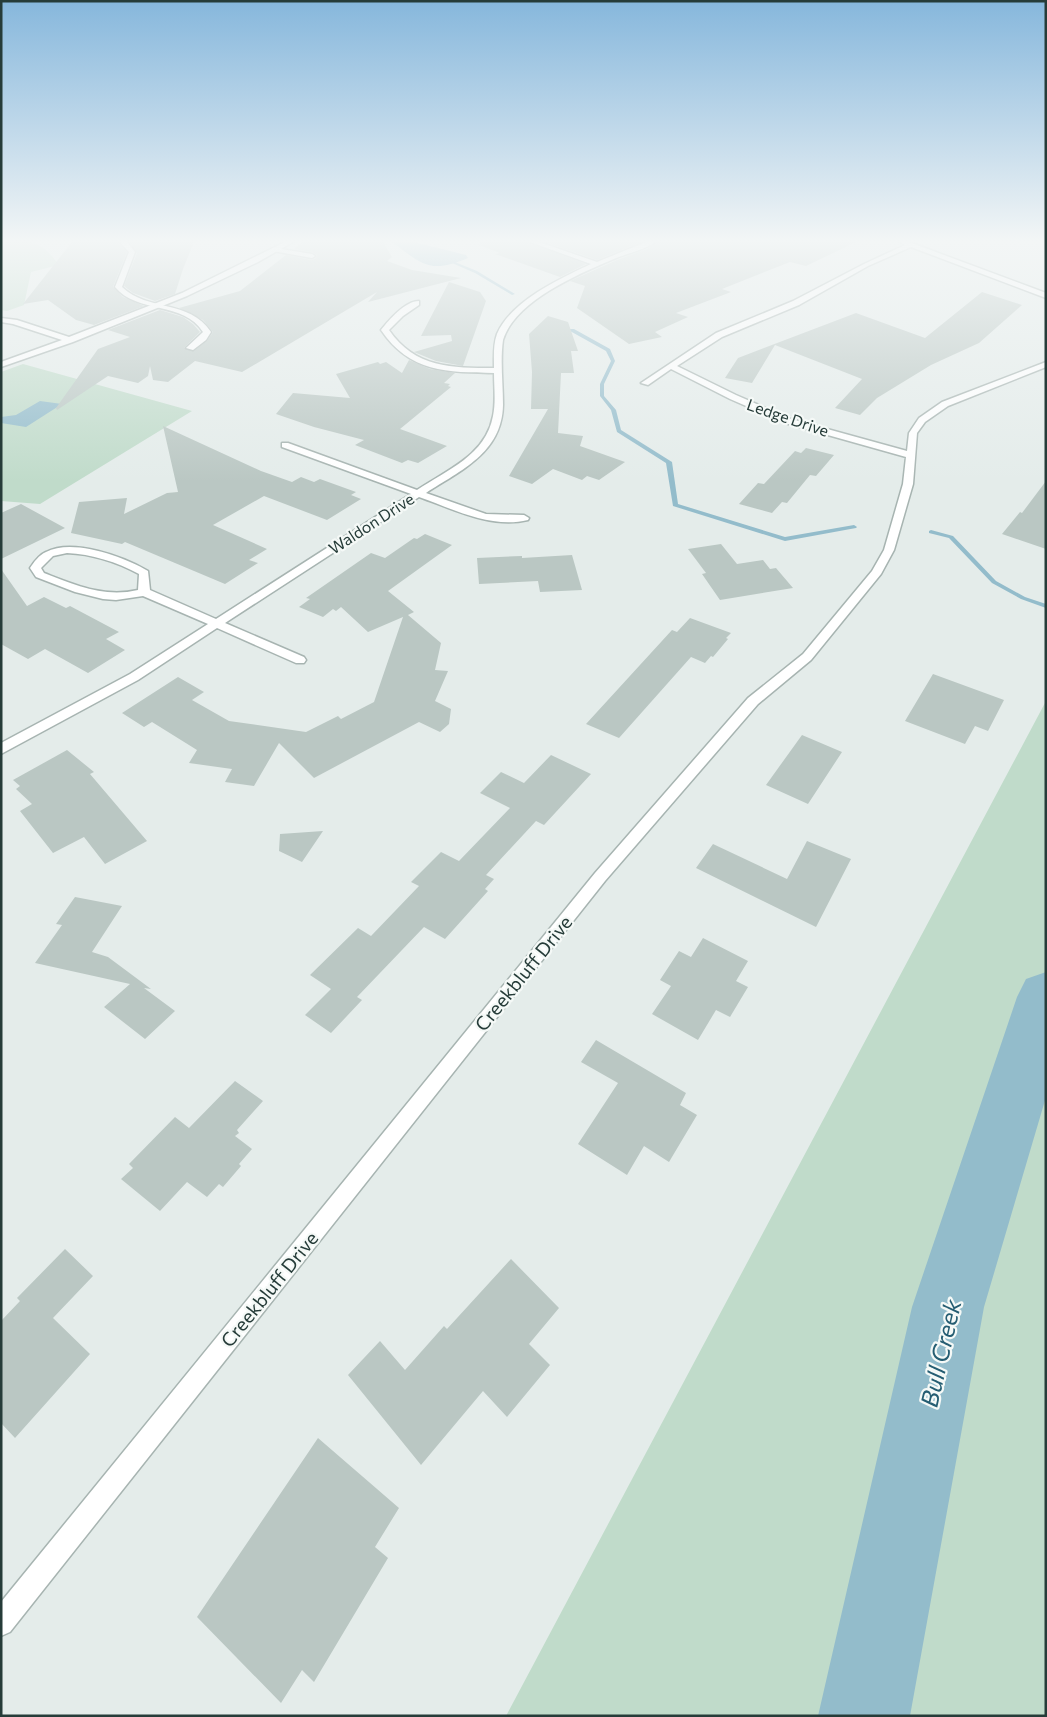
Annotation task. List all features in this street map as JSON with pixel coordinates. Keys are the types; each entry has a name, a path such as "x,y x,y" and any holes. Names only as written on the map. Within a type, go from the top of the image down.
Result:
{"street":[{"path":"11,322 29,326 70,340"},
{"path":"1,365 117,322"},
{"path":"190,348 203,338 207,332 204,325 200,322"},
{"path":"392,322 385,330 391,341 401,352 415,360 435,366 461,370 498,370"},
{"name":"Waldon Drive","path":"1,749 134,677 218,624 415,493 479,454 490,440 499,418 499,340 502,331 510,322"},
{"path":"645,383 719,335 750,322"},
{"name":"Creekbluff Drive","path":"1,1623 600,877 752,701 807,658 877,572 889,550 908,484 913,433 922,420 945,404 1046,364"},
{"name":"Ledge Drive","path":"672,366 733,397 788,421 910,454"},
{"path":"285,445 484,517 502,519 524,518"},
{"path":"144,592 144,573 132,565 80,549 62,550 50,554 40,561 35,568 40,575 98,596 128,597 144,592 300,660"}],"green space":[{"path":"23,364 192,411 40,504 1,501 1,372"},
{"path":"1046,701 1046,1716 506,1716"}],"water":[{"path":"40,401 62,404 26,427 1,423 1,417 16,415"}],"building":[{"path":"84,322 102,322 94,325"},
{"path":"128,322 190,322 200,332 184,348 194,351 207,341 213,332 205,322 326,322 242,372 195,361 168,382 153,380 150,366 148,376 138,383 108,376 57,410 56,408 98,349 130,337 108,330"},
{"path":"428,322 479,322 463,366 436,361 414,352 452,341 451,335 421,336"},
{"path":"542,322 568,322 578,351 571,351 574,373 561,373 558,433 583,436 580,446 625,462 599,480 587,476 582,480 553,469 532,484 509,476 548,409 531,409 532,372 529,334"},
{"path":"597,322 677,322 655,332 662,337 629,344"},
{"path":"832,322 881,322 925,338 945,322 1003,322 979,343 931,365 877,398 860,415 835,408 862,379 775,345 752,383 725,378 738,358"},
{"path":"409,360 430,369 455,373 444,383 450,384 448,386 451,387 400,429 447,446 418,463 408,460 402,463 355,445 364,440 314,427 276,414 293,393 350,398 336,374 378,362 380,364 386,362 402,373"},
{"path":"163,426 261,471 292,482 301,477 314,482 320,479 356,492 351,495 361,499 327,520 264,496 213,525 267,549 249,560 258,563 225,584 125,542 122,544 71,533 79,502 127,498 124,514 167,493 178,492"},
{"path":"806,448 834,455 816,476 810,475 787,503 782,502 772,513 739,504 758,483 764,484 795,451 801,453"},
{"path":"1046,481 1046,549 1002,534 1020,512 1022,513"},
{"path":"21,504 65,528 1,559 1,513"},
{"path":"425,534 452,545 388,591 414,612 408,615 441,643 435,670 448,671 435,701 451,709 449,724 440,732 419,722 314,778 279,743 254,786 225,782 232,769 189,763 197,750 152,722 144,727 122,713 178,677 204,692 192,700 229,721 306,732 338,716 341,719 374,702 403,617 368,632 341,607 336,611 333,609 323,617 299,607 310,599 306,598 371,553 385,558 414,538 417,539"},
{"path":"721,544 737,564 763,560 770,569 776,568 793,588 720,600 702,574 706,573 688,549"},
{"path":"572,555 582,590 540,592 538,581 479,584 477,558"},
{"path":"1,569 27,606 44,597 66,608 70,606 119,632 106,639 125,650 88,673 45,649 28,659 1,644"},
{"path":"690,618 731,633 713,657 711,656 705,663 691,657 619,738 586,724 672,630 677,632"},
{"path":"933,674 1004,700 988,731 975,726 965,744 905,721"},
{"path":"802,735 842,752 808,804 766,785"},
{"path":"67,750 94,772 90,774 147,841 105,864 84,837 53,853 20,811 32,804 16,789 20,786 13,780"},
{"path":"551,755 591,774 544,825 536,821 486,875 494,879 485,889 488,891 445,939 424,927 357,997 362,1000 331,1033 305,1015 331,989 310,975 358,928 371,936 419,886 411,882 441,852 459,861 510,808 480,793 501,772 524,783"},
{"path":"323,831 302,862 279,851 280,834"},
{"path":"807,841 851,859 816,927 696,868 713,844 787,879"},
{"path":"75,897 122,906 92,952 108,957 151,989 144,988 175,1011 145,1039 104,1007 130,984 35,963 62,925 56,924"},
{"path":"703,938 748,961 736,981 748,987 730,1017 716,1010 698,1040 652,1014 671,986 660,980 679,951 691,957"},
{"path":"596,1040 686,1093 680,1105 697,1115 669,1162 644,1146 627,1175 578,1144 618,1083 581,1062"},
{"path":"235,1081 263,1101 237,1130 239,1133 235,1136 252,1149 239,1164 241,1166 223,1187 219,1184 207,1197 187,1182 160,1211 121,1179 133,1168 129,1164 175,1117 189,1128"},
{"path":"65,1249 93,1276 53,1318 90,1354 15,1438 1,1423 1,1321 20,1301 17,1298"},
{"path":"511,1259 559,1308 529,1344 550,1365 507,1417 483,1391 421,1465 348,1375 380,1341 405,1370 444,1326 447,1329"},
{"path":"318,1438 399,1508 375,1547 388,1558 314,1682 302,1670 281,1703 197,1617"}],"waterway":[{"path":"572,330 608,350 613,361 602,384 602,396 613,410 619,431 669,462 675,505 785,539 854,527"},
{"path":"931,532 951,537 994,582 1023,598 1046,606"},
{"name":"Bull Creek","path":"864,1716 948,1307 1046,997"}]}
